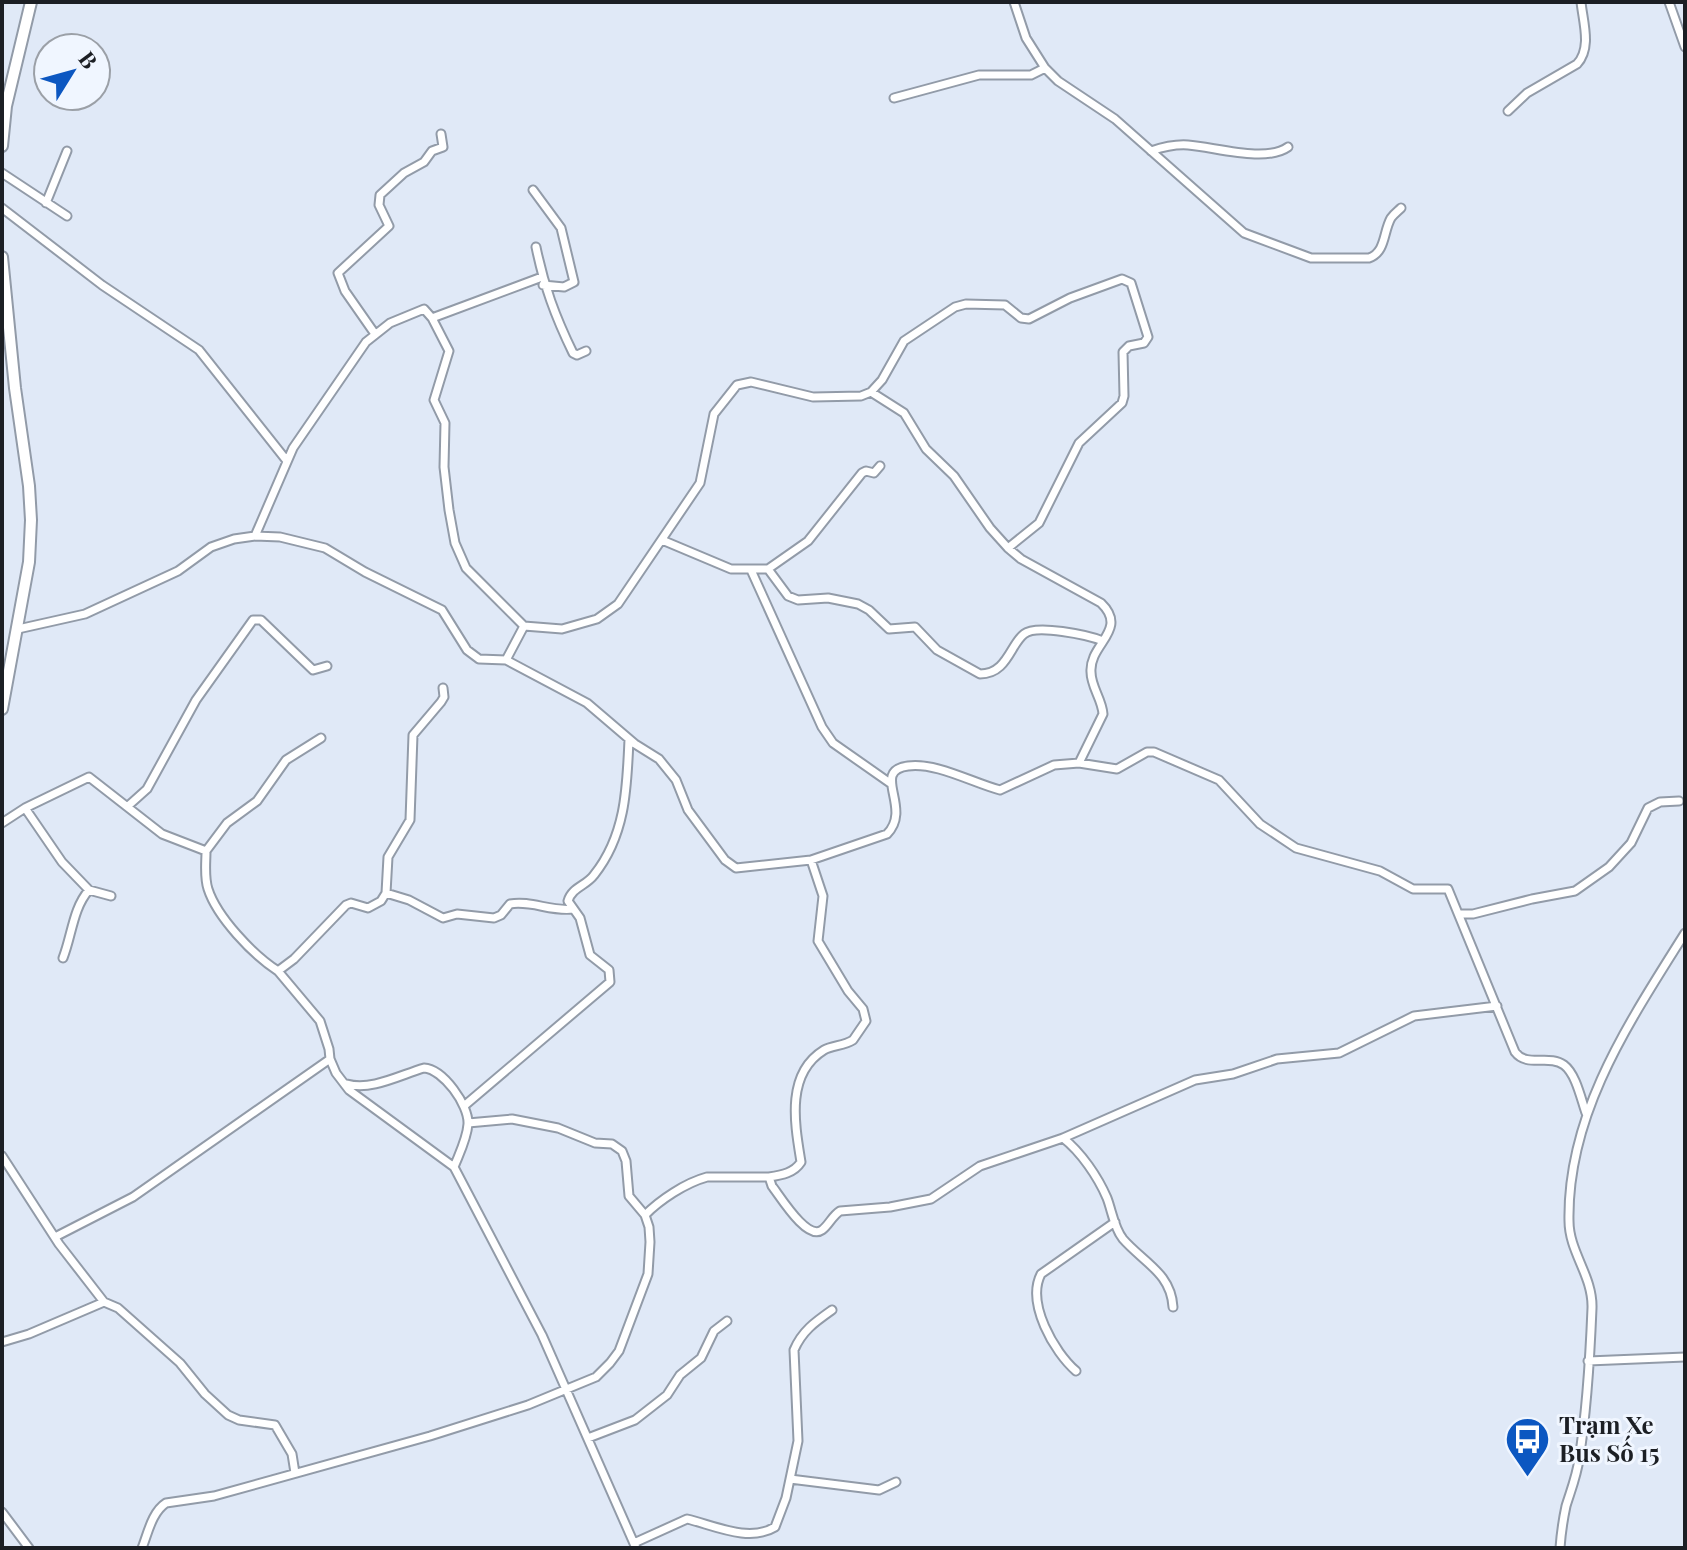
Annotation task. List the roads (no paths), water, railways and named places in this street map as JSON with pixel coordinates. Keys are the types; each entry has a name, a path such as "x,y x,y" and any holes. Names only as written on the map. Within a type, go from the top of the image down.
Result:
{"street":[{"path":"2,146 6,106 31,2"},
{"path":"1014,2 1026,38 1045,68 1058,81 1115,119 1244,233 1311,258 1352,260 1374,257 1380,251 1391,218 1401,208"},
{"path":"1508,111 1527,93 1583,58 1586,49 1581,2"},
{"path":"1669,2 1685,47"},
{"path":"894,98 979,75 1031,75 1045,68"},
{"path":"375,334 345,291 338,273 389,226 379,205 380,195 404,173 424,162 432,151 441,149 441,134"},
{"path":"1151,151 1171,145 1188,145 1267,155 1282,152 1288,147"},
{"path":"46,203 67,151"},
{"path":"2,173 67,216"},
{"path":"432,318 543,281 564,287 574,282 561,228 533,190"},
{"path":"2,208 102,285 199,350 287,461"},
{"path":"536,247 555,316 573,353 577,355 586,351"},
{"path":"2,257 31,511 29,562 2,709"},
{"path":"255,536 287,461 319,409 375,334 390,323 424,309 449,351 434,400 445,423 445,472 459,556 474,579 524,626 562,629 581,626 618,604 700,483 714,414 737,385 751,382 820,397 849,398 871,392 882,380 904,341 955,307 966,304 1005,305 1025,319 1122,279 1131,283 1148,337 1144,343 1129,346 1123,352 1122,403 1079,443 1039,523 1008,548"},
{"path":"871,392 904,413 926,449 959,481 990,528 1008,548 1021,559 1107,609 1112,622 1093,658 1091,674 1103,714 1079,763"},
{"path":"662,540 724,567 768,569 808,541 862,473 874,473 880,466"},
{"path":"18,629 85,614 178,571 211,547 234,539 280,537 325,548 365,572 442,610 467,650 479,659 506,660 577,697 659,759 676,780 688,810 730,865 742,868 811,860 887,834 894,828 898,811 890,783 833,743 822,727 751,570"},
{"path":"768,569 788,596 798,600 828,598 864,606 889,629 915,627 937,650 980,674 996,668 1013,652 1021,636 1033,630 1083,635 1103,641"},
{"path":"128,806 147,789 196,700 253,620 261,620 313,670 327,666"},
{"path":"506,660 524,626"},
{"path":"278,971 294,959 346,905 351,903 368,908 381,901 386,893 388,857 410,820 413,735 441,702 443,688"},
{"path":"321,738 286,760 257,801 232,818 206,851 207,887 216,905 246,943 278,971 320,1021 330,1059 344,1083 454,1167 542,1335 635,1546 687,1519 718,1530 769,1530 775,1527 786,1498 798,1441 794,1350 800,1336 810,1325 832,1310"},
{"path":"464,1106 610,982 609,970 590,955 580,918 568,901 570,894 595,875 615,837 625,810 629,739"},
{"path":"890,783 896,771 916,765 1000,790 1054,765 1079,763 1117,769 1147,752 1154,752 1219,780 1260,824 1288,844 1380,871 1413,889 1445,887 1451,893 1519,1058 1555,1061 1564,1065 1570,1072 1586,1113"},
{"path":"2,823 25,808 89,777 162,834 206,851"},
{"path":"1460,914 1473,914 1575,891 1609,867 1631,843 1648,808 1660,802 1679,801"},
{"path":"25,808 62,862 89,890 111,896"},
{"path":"645,1215 698,1180 707,1177 769,1177 787,1173 801,1162 794,1103 800,1080 817,1056 827,1048 846,1045 853,1040 866,1021 863,1009 848,991 818,941 823,896 811,860"},
{"path":"63,958 77,911 89,890"},
{"path":"386,893 409,900 443,918 457,914 494,918 510,904 520,902 551,910 573,909"},
{"path":"1560,1548 1566,1508 1580,1457 1592,1292 1569,1226 1572,1164 1586,1113 1632,1017 1685,933"},
{"path":"769,1177 772,1186 804,1228 815,1233 822,1231 840,1211 890,1207 931,1199 980,1166 1063,1138 1195,1080 1240,1072 1277,1059 1339,1053 1414,1016 1497,1006"},
{"path":"55,1237 133,1197 330,1059"},
{"path":"344,1083 356,1086 369,1084 424,1068 432,1069 464,1106 468,1123 454,1167"},
{"path":"142,1548 155,1516 166,1503 214,1496 430,1436 528,1405 596,1377 619,1351 648,1274 649,1227 645,1215 629,1196 626,1161 618,1146 595,1143 558,1128 512,1119 468,1123"},
{"path":"1063,1138 1076,1149 1102,1187 1123,1238 1168,1283 1173,1307"},
{"path":"2,1156 55,1237 104,1302 118,1308 180,1363 205,1394 228,1415 239,1420 275,1425 292,1454 295,1473"},
{"path":"1076,1371 1052,1346 1041,1312 1037,1280 1041,1274 1115,1222"},
{"path":"2,1342 29,1334 104,1302"},
{"path":"588,1438 635,1420 667,1395 680,1375 701,1358 714,1331 727,1321"},
{"path":"1588,1361 1685,1357"},
{"path":"790,1479 879,1490 896,1482"},
{"path":"2,1512 29,1548"}],"place":[{"name":"Trạm Xe Bus Số 15","path":"1528,1479"}]}
